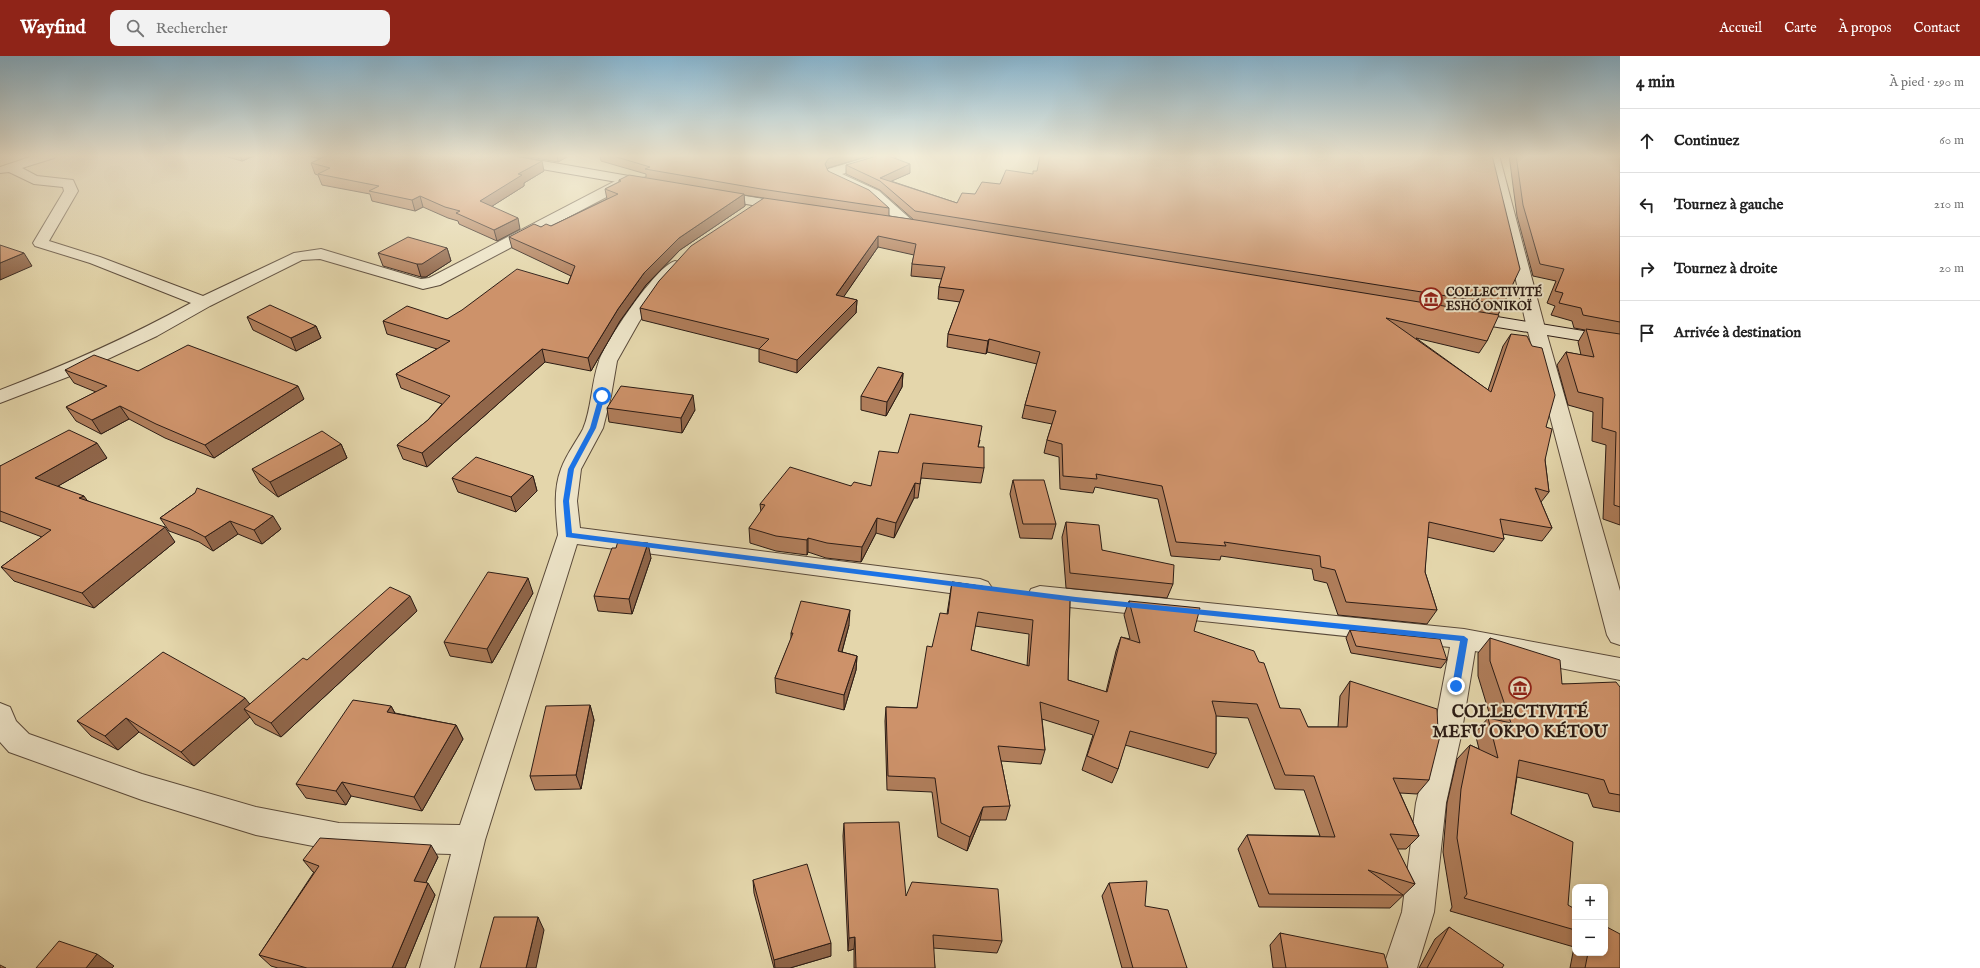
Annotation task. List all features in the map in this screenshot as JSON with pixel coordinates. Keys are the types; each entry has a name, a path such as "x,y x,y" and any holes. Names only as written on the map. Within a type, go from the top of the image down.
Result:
{"street":[{"path":"67,198 40,243 95,260 204,302"},
{"path":"0,397 72,369 150,332 204,302 299,256 321,254 423,284 434,282 595,198"},
{"path":"730,198 800,209"},
{"path":"878,198 909,225"},
{"path":"1504,198 1536,328 1619,626"},
{"path":"736,219 762,203"},
{"path":"886,222 924,228"},
{"path":"437,968 470,840 569,535 566,501 571,469 593,428 602,396 608,361 630,322 653,289 686,254 692,250"},
{"path":"1450,314 1620,342"},
{"path":"569,535 1013,592 1464,639 1620,669"},
{"path":"1400,968 1418,912 1431,803 1446,736 1464,639"},
{"path":"0,715 5,728 18,743 142,787 256,821 339,837 470,840"}],"building":[{"path":"400,198 417,198 412,200"},
{"path":"424,198 486,198 480,201 518,218 494,230 456,213 460,211 445,207"},
{"path":"611,198 739,198 679,238 644,273 618,309 588,358 542,349 422,453 397,445 428,420 450,396 396,374 450,341 383,321 407,306 447,319 462,310 517,269 568,284 575,266 509,237 534,224 541,227 546,224 551,226"},
{"path":"764,198 910,219 1499,315 1487,341 1386,318 1491,392 1511,334 1527,336 1532,346 1542,348 1555,395 1546,427 1552,429 1545,460 1549,492 1535,488 1552,528 1500,519 1504,539 1429,522 1425,572 1437,610 1346,602 1335,570 1321,567 1320,556 1224,542 1226,546 1176,542 1162,486 1096,474 1097,479 1063,476 1062,444 1047,440 1056,411 1025,405 1040,352 989,339 988,341 948,334 964,290 939,287 945,267 912,264 916,244 878,236 836,295 857,300 797,360 759,349 769,339 640,308 659,281 691,246"},
{"path":"819,198 877,198 889,208"},
{"path":"899,198 940,198 957,203 960,198 1502,198 1520,269 1503,305 915,211"},
{"path":"1522,198 1620,198 1620,322 1583,315 1581,308 1559,303 1563,293 1555,291 1564,269 1540,264"},
{"path":"408,237 447,248 422,264 417,264 378,253"},
{"path":"0,245 24,253 0,263"},
{"path":"270,305 316,326 291,338 247,317"},
{"path":"1586,329 1620,334 1620,507 1614,505 1616,432 1602,428 1603,398 1578,392 1566,352 1594,357"},
{"path":"188,345 298,386 205,445 156,424 120,406 92,420 66,407 107,386 65,370 94,355 138,371"},
{"path":"878,367 903,373 887,402 861,396"},
{"path":"621,386 693,395 681,418 607,408"},
{"path":"910,414 982,426 978,447 984,447 984,468 923,463 920,484 915,483 896,523 877,518 862,547 827,543 808,538 807,540 776,536 749,528 765,505 760,504 790,467 851,486 854,482 871,486 879,451 898,453"},
{"path":"69,430 97,443 35,478 84,496 79,498 165,527 82,593 1,567 51,530 0,511 0,466"},
{"path":"322,431 341,444 270,482 252,469"},
{"path":"476,457 533,476 511,497 452,478"},
{"path":"1013,480 1044,480 1056,524 1023,524"},
{"path":"197,488 273,516 254,530 230,521 205,537 190,529 160,518 195,493"},
{"path":"1066,522 1099,525 1102,550 1174,565 1173,584 1070,573"},
{"path":"618,541 648,543 629,599 594,596 612,548 616,548"},
{"path":"488,572 528,578 487,649 444,642"},
{"path":"952,582 1070,599 1068,680 1107,692 1121,637 1140,643 1129,601 1200,608 1194,631 1254,651 1259,662 1264,663 1280,708 1300,709 1308,727 1347,727 1350,681 1437,709 1438,731 1441,732 1429,780 1393,778 1419,836 1390,834 1415,884 1368,870 1403,895 1269,894 1247,835 1335,837 1314,776 1285,775 1257,704 1212,701 1216,715 1216,754 1130,731 1118,769 1087,756 1099,721 1040,702 1045,750 998,746 1010,806 983,807 970,837 941,823 935,778 888,776 886,707 917,708 927,646 932,647 940,613 948,614","holes":["978,612 1033,620 1029,666 971,650"]},
{"path":"390,587 410,596 271,723 244,709 303,658 307,660"},
{"path":"801,601 850,610 838,651 857,656 844,695 775,678 793,633 791,633"},
{"path":"1350,630 1440,639 1447,660 1356,646"},
{"path":"1490,638 1560,660 1562,684 1616,682 1620,687 1620,795 1609,793 1604,780 1519,760 1511,814 1573,842 1568,905 1572,907 1572,929 1464,898 1467,894 1457,838 1461,789 1470,745 1498,758 1488,718 1511,723 1490,661"},
{"path":"163,652 245,698 181,752 126,718 105,736 77,721"},
{"path":"353,700 391,706 387,712 456,725 414,797 342,782 336,791 296,784"},
{"path":"590,705 576,775 530,776 546,706"},
{"path":"899,822 906,896 912,882 998,889 1002,941 933,935 935,968 856,968 855,937 849,938 844,823"},
{"path":"320,838 431,845 414,881 428,883 392,968 307,968 259,955 319,866 303,860"},
{"path":"807,864 831,943 774,960 753,880"},
{"path":"1147,881 1145,906 1168,910 1187,968 1133,968 1109,883"},
{"path":"494,917 538,917 526,968 480,968"},
{"path":"1449,927 1504,965 1502,968 1427,968"},
{"path":"1608,928 1620,934 1620,968 1585,968 1587,956 1608,956"},
{"path":"1280,933 1384,954 1388,968 1286,968"},
{"path":"59,941 97,954 86,968 36,968"}],"place":[{"name":"COLLECTIVITÉ ESHÓ ONIKOÏ","path":"1431,299"},
{"name":"COLLECTIVITÉ MEFU OKPO KÉTOU","path":"1520,688"}],"route":[{"path":"602,396 593,428 571,469 566,501 569,535 1076,600 1464,639 1456,686"}]}
